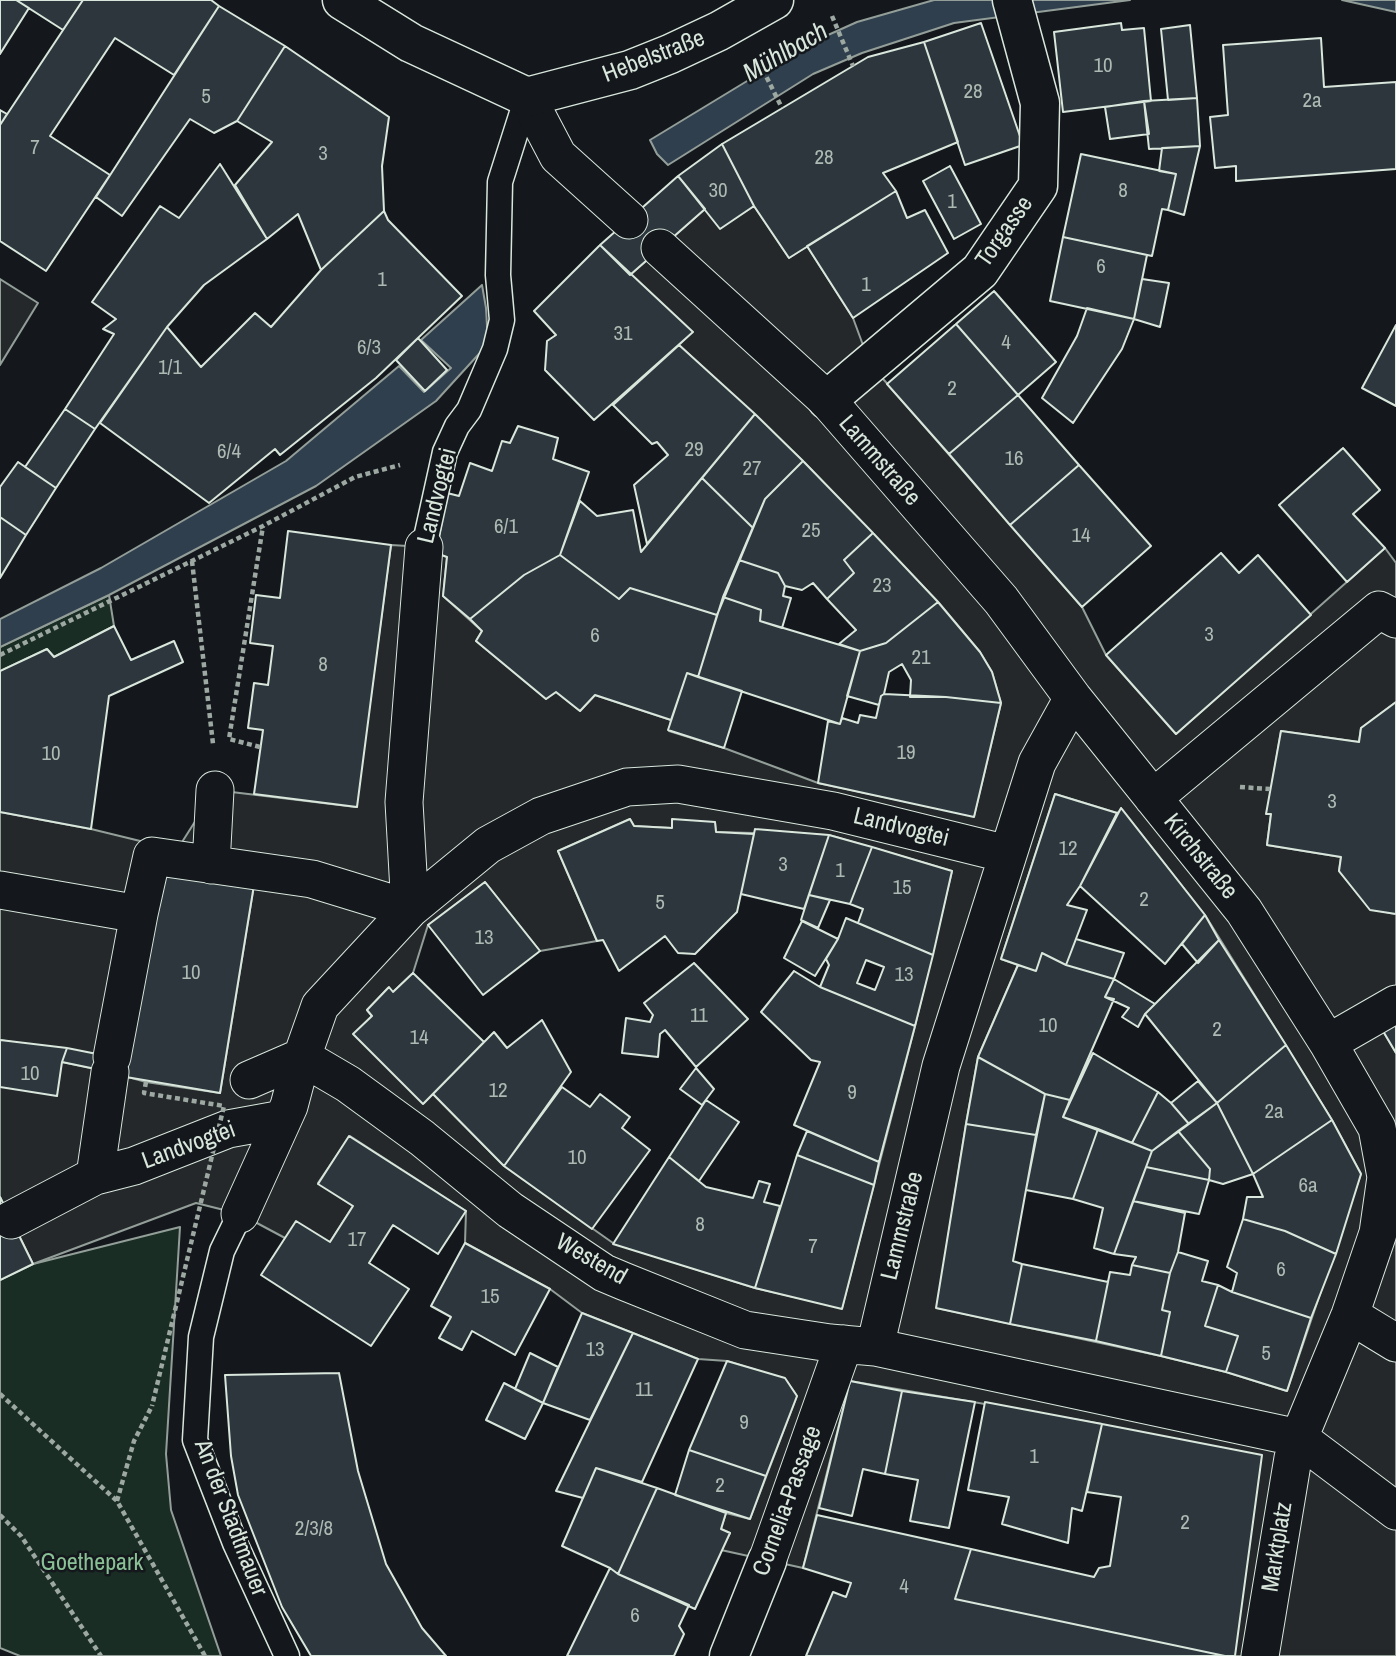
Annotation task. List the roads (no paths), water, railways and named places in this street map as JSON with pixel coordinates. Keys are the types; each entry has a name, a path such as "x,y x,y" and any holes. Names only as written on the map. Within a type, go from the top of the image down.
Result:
{"street":[{"path":"342,0 411,43 527,97 558,156 629,220"},
{"name":"Hebelstraße","path":"527,97 618,73 670,54 719,32 774,0"},
{"name":"Torgasse","path":"827,400 980,271 1038,186 1040,103 1014,9"},
{"name":"Lammstraße","path":"660,248 827,400 1001,600 1073,698 1153,798"},
{"name":"Landvogtei","path":"410,909 404,802 424,547"},
{"name":"Kirchstraße","path":"1328,1043 1244,911 1153,798 1379,610 1396,619"},
{"name":"Lammstraße","path":"860,1345 941,1066 1007,854 1038,763 1073,698"},
{"name":"Landvogtei","path":"240,1214 289,1106 320,1006 410,909 488,845 541,816 627,787 678,784 820,808 1007,854"},
{"path":"211,865 215,790"},
{"path":"95,1176 111,1064 152,856 312,880 410,909"},
{"path":"0,890 139,914"},
{"path":"1328,1043 1396,1004"},
{"name":"Marktplatz","path":"1260,1656 1283,1514 1299,1438 1350,1315 1378,1233 1386,1177 1377,1128 1328,1043"},
{"path":"249,1080 302,1057"},
{"name":"Westend","path":"302,1057 348,1084 422,1138 510,1210 604,1273 744,1330 860,1345"},
{"name":"Landvogtei","path":"11,1220 95,1176 134,1166 228,1129 283,1119"},
{"path":"1350,1315 1396,1343"},
{"path":"860,1345 1299,1438 1396,1511"},
{"name":"Cornelia-Passage","path":"729,1656 767,1560 860,1345"}],"lane":[{"name":"Landvogtei","path":"424,547 445,452 468,410 495,349 502,320 498,275 500,182 527,97"},
{"name":"An der Stadtmauer","path":"240,1214 222,1251 201,1337 195,1440 235,1543 287,1656"}],"water":[{"path":"934,0 1130,0 954,23 862,53 813,74 668,165 657,154 650,140 808,44 857,22"},
{"path":"1342,0 1396,0 1396,12"},
{"path":"482,285 488,344 436,401 316,486 109,595 0,647 0,619 101,568 286,461 399,366 424,392 451,368 421,340"}],"water label":[{"name":"Mühlbach","path":"786,53"}],"park label":[{"name":"Goethepark","path":"92,1564"}]}
